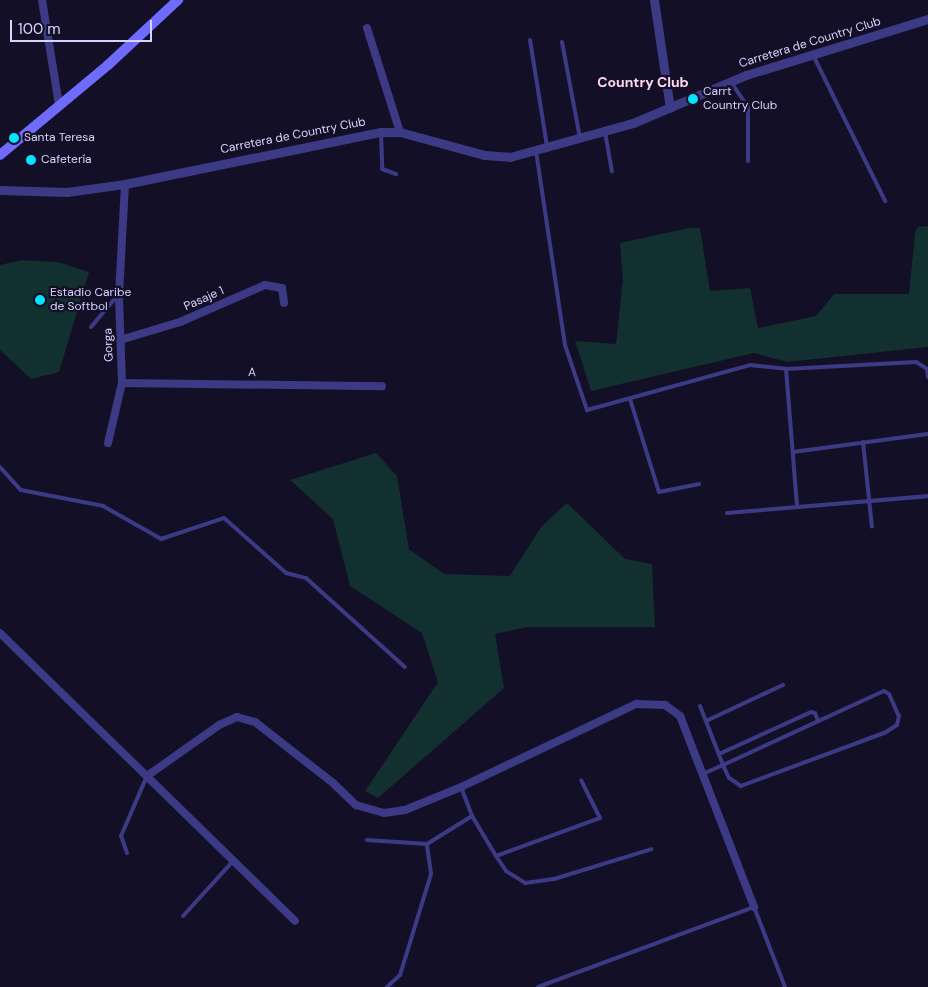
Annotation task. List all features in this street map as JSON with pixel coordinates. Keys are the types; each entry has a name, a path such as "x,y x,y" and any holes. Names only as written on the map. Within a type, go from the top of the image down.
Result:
{"main road":[{"path":"0,155 175,1"}],"street":[{"path":"42,0 59,105"},
{"path":"654,0 670,108"},
{"name":"Carretera de Country Club","path":"0,190 67,192 125,184 381,132 400,132 484,155 510,156 548,148 605,132 670,108 731,82 928,19"},
{"path":"367,28 400,132"},
{"name":"Gorga","path":"108,443 122,383 118,295 125,184"},
{"name":"Pasaje 1","path":"120,340 180,322 265,285 282,288 284,303"},
{"name":"A","path":"122,383 382,386"},
{"path":"0,633 295,921"},
{"path":"147,776 219,725 237,717 255,722 333,782 356,805 384,814 405,810 461,787 636,704 653,702 671,706 680,716 754,907"}],"lane":[{"path":"530,40 548,148"},
{"path":"562,42 580,139"},
{"path":"813,55 885,201"},
{"path":"731,82 748,107 748,161"},
{"path":"381,132 382,169 396,174"},
{"path":"605,132 612,171"},
{"path":"536,151 565,345 587,410 750,365 786,369 916,362 927,369 928,377"},
{"path":"91,327 118,295"},
{"path":"786,369 797,506"},
{"path":"630,399 659,492 699,484"},
{"path":"793,452 928,434"},
{"path":"862,442 872,527"},
{"path":"0,466 21,490 103,506 161,539 224,518 286,573 306,578 405,667"},
{"path":"727,513 928,496"},
{"path":"706,720 783,685"},
{"path":"700,706 723,765 729,778 741,786 884,733 897,725 899,716 889,694 884,691 818,721 723,765 703,774"},
{"path":"719,754 811,712 816,713 818,721"},
{"path":"127,854 121,836 147,776"},
{"path":"496,856 600,818 581,780"},
{"path":"461,787 472,816 496,856 506,871 525,883 554,879 652,849"},
{"path":"367,840 427,844 472,816"},
{"path":"388,987 400,975 431,874 427,844"},
{"path":"183,916 234,860"},
{"path":"538,987 754,907 785,987"}],"green space":[{"path":"928,226 928,347 787,362 754,353 591,391 575,341 616,344 623,278 620,243 689,228 700,228 710,291 750,288 758,328 816,316 834,294 909,294 915,233 918,227"},
{"name":"Estadio Caribe de Softbol","path":"22,260 58,262 89,272 59,372 31,379 0,350 0,265"},
{"path":"376,453 397,476 409,549 444,574 510,576 541,527 567,503 625,559 652,564 655,627 527,627 495,634 504,688 378,798 365,791 438,682 422,633 350,586 333,519 290,480"}],"place":[{"name":"Carrt Country Club","path":"693,99"},
{"name":"Santa Teresa","path":"14,138"},
{"name":"Cafetería","path":"31,160"},
{"name":"Estadio Caribe de Softbol","path":"40,300"}],"district":[{"name":"Country Club","path":"643,82"}]}
